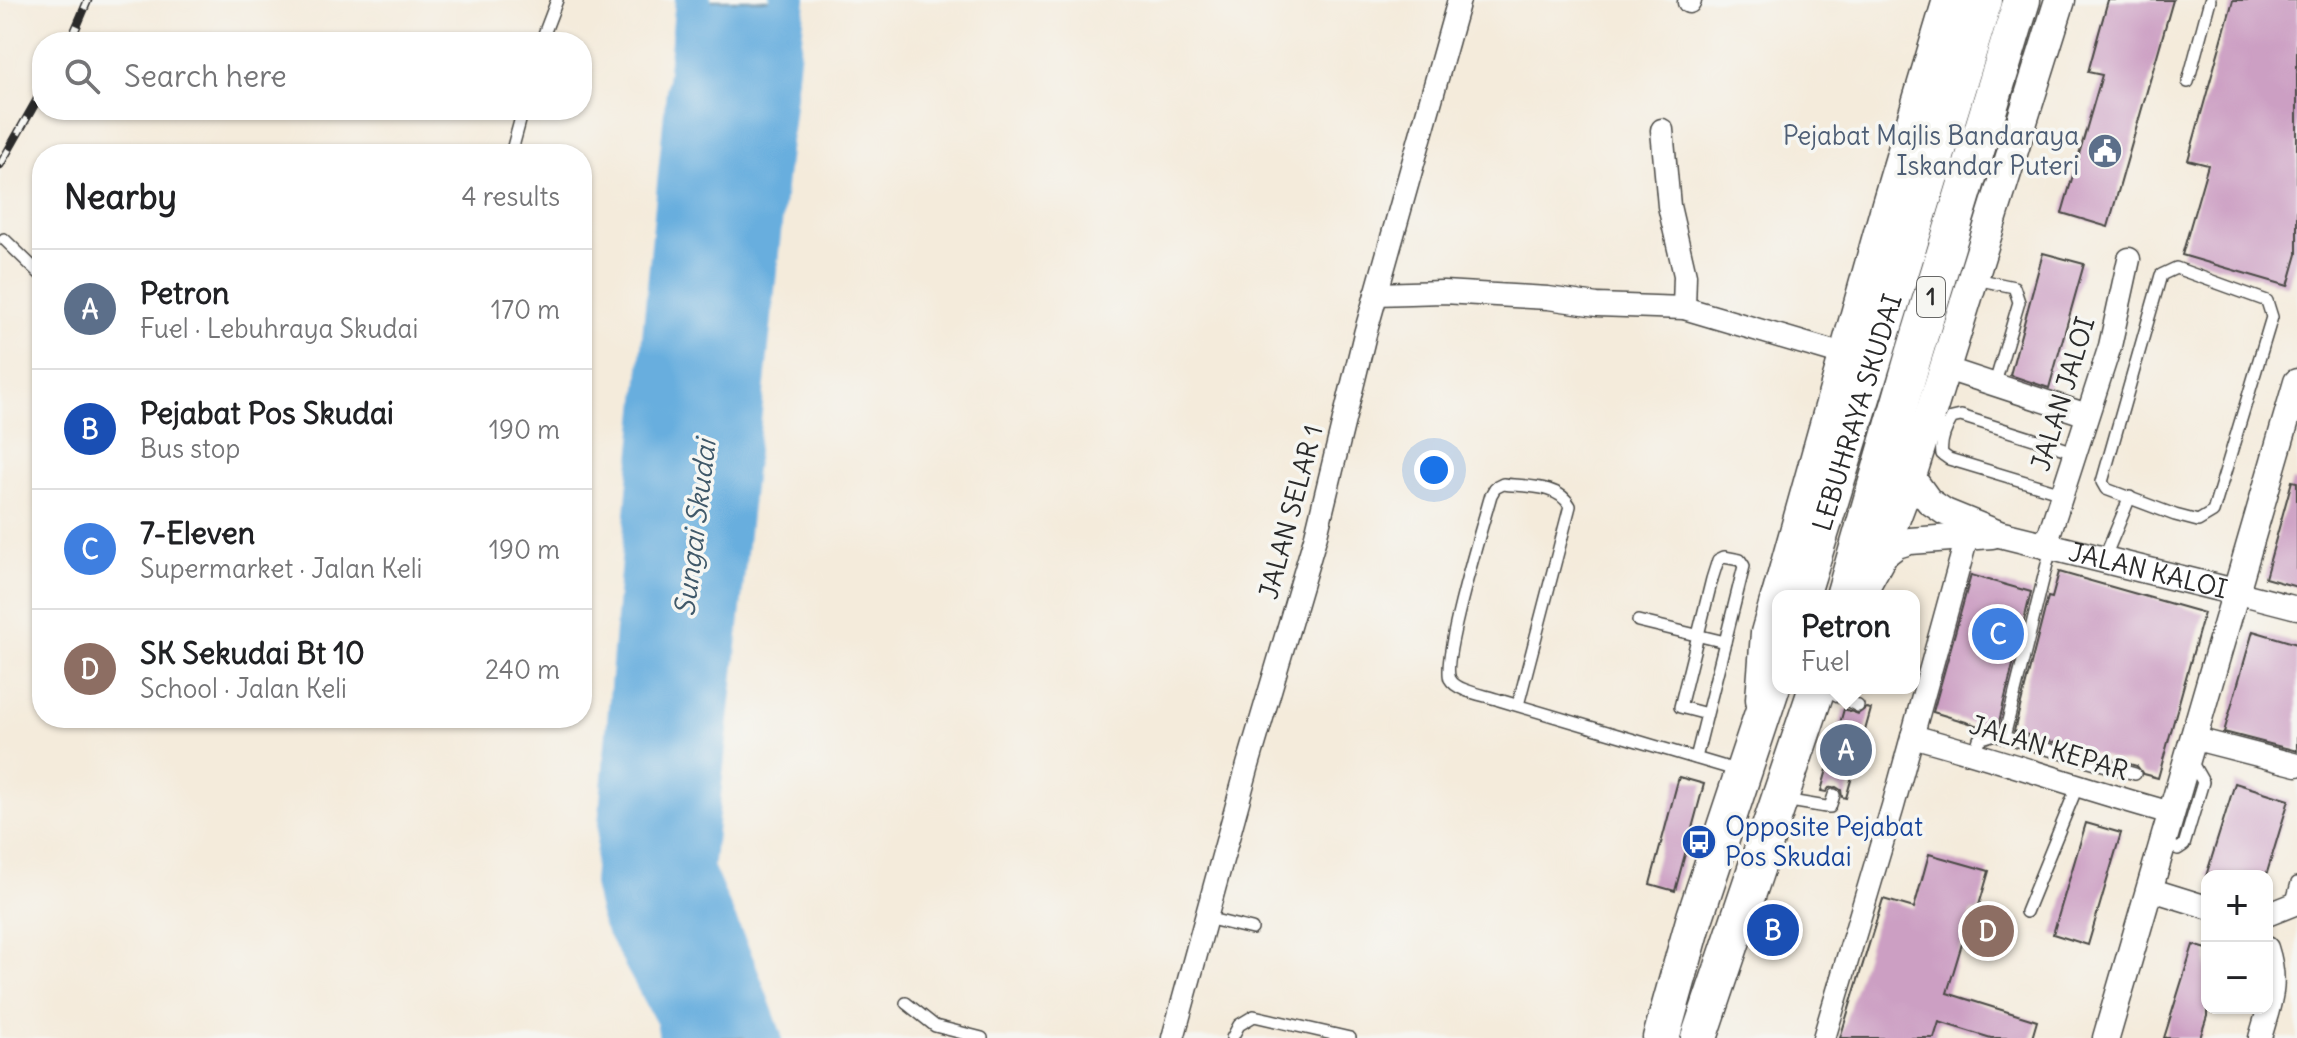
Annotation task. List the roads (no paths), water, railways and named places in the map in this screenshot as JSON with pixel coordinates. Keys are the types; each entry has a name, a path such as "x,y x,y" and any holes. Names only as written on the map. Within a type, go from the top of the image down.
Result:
{"highway":[{"path":"1934,161 1969,0"},
{"name":"LEBUHRAYA SKUDAI","path":"1803,590 1984,0"},
{"name":"LEBUHRAYA SKUDAI","path":"1846,590 2022,0"},
{"path":"1661,1038 1695,917 1772,686"},
{"path":"1699,1038 1818,694"}],"main road":[{"path":"1780,590 1950,0"},
{"path":"1862,590 1880,558 1911,476 2060,0"},
{"path":"1761,719 1768,633 1772,619"}],"street":[{"name":"JALAN SELAR 1","path":"1173,1038 1320,521 1376,294 1459,0"},
{"path":"1662,130 1669,206 1685,275 1684,308"},
{"name":"JALAN JALOI","path":"2049,544 2062,493 2110,346 2129,259"},
{"path":"1376,294 1468,293 1548,298 1597,305 1684,308 1847,356"},
{"path":"1944,368 2087,415"},
{"path":"2106,1038 2297,382"},
{"name":"JALAN KALOI","path":"1911,476 1929,501 1945,512 1999,534 2297,608"},
{"name":"JALAN KALOI","path":"1880,558 1897,545 1910,541 1999,534"},
{"path":"1824,1038 1967,537"},
{"name":"JALAN KEPAR","path":"1912,736 2171,813"},
{"path":"2189,749 2297,765"},
{"path":"2149,889 2201,905"},
{"path":"2273,913 2294,904"},
{"path":"2273,967 2273,991"},
{"path":"2260,1038 2267,1014"}],"lane":[{"path":"545,32 557,0"},
{"path":"2188,82 2210,0"},
{"path":"514,144 520,120"},
{"path":"4,239 32,270"},
{"path":"2176,268 2267,301 2272,317 2213,512 2198,521 2130,497 2106,489 2102,482 2161,275 2176,268"},
{"path":"1973,279 2014,287 2018,294 2019,302 1995,383"},
{"path":"2062,493 1949,459 1942,454 1941,447 1952,418 1961,416 2075,452"},
{"path":"1518,705 1570,506 1566,497 1556,491 1503,484 1495,488 1491,495 1448,668 1455,686 1743,773"},
{"path":"2104,559 2130,497"},
{"path":"2004,737 2049,544"},
{"path":"1696,758 1707,714 1725,642 1744,566 1740,560 1724,557 1718,560 1680,707 1707,714"},
{"path":"1638,621 1725,642"},
{"path":"1835,694 1858,706"},
{"path":"1975,753 1979,739 1995,734 2135,774"},
{"path":"2163,842 2178,849 2184,845 2203,782 2189,749"},
{"path":"2026,912 2077,787"},
{"path":"1781,800 1830,807 1834,795"},
{"path":"2294,904 2297,883"},
{"path":"1206,918 1252,929"},
{"path":"906,1003 935,1026 982,1038"},
{"path":"1232,1038 1239,1025 1254,1016 1350,1038"}],"water":[{"name":"Sungai Skudai","path":"693,0 788,0 695,868 739,970 764,1038 677,1038 674,1019 619,918 611,883"}],"waterway":[{"path":"677,1038 674,1019 619,918 611,883 693,0"},
{"path":"764,1038 739,970 695,869 788,0"}],"railway":[{"path":"74,32 88,0"},
{"path":"0,165 32,109"}],"place":[{"name":"Pejabat Majlis Bandaraya Iskandar Puteri","path":"2105,151"},
{"name":"7-Eleven","path":"1998,634"},
{"name":"Petron","path":"1846,750"},
{"name":"Opposite Pejabat Pos Skudai","path":"1699,842"},
{"name":"Pejabat Pos Skudai","path":"1773,930"},
{"name":"SK Sekudai Bt 10","path":"1988,931"}]}
